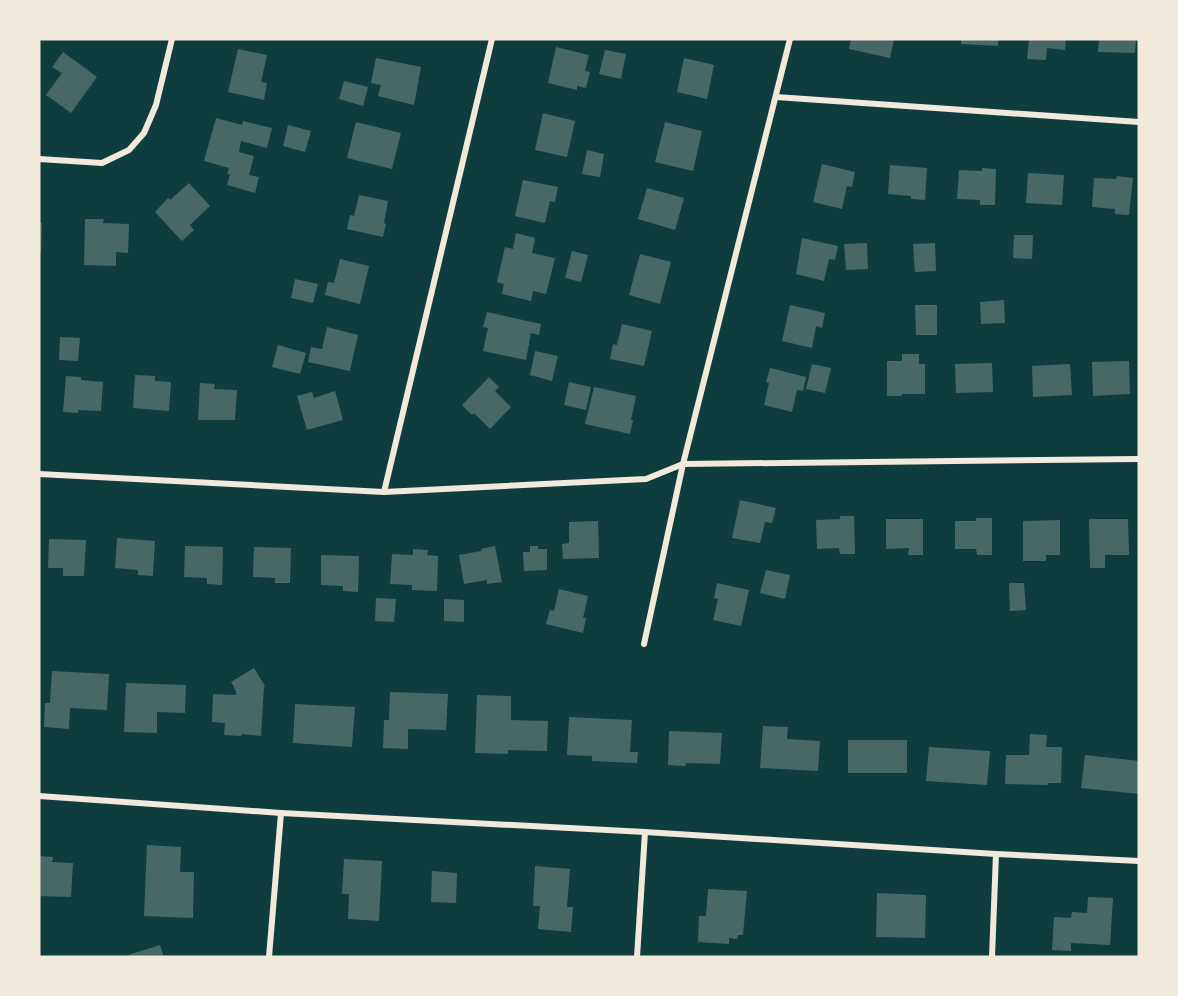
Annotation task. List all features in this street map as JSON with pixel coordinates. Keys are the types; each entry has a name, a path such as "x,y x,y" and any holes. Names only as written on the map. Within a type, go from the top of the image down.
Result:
{"street":[{"path":"39,159 102,163 129,150 144,133 156,105 172,39"},
{"path":"384,492 492,39"},
{"path":"644,644 683,464 790,39"},
{"path":"776,98 1139,122"},
{"path":"39,474 384,492 646,479 683,464 1139,459"},
{"path":"39,796 281,813 1139,861"},
{"path":"269,957 281,813"},
{"path":"637,957 645,832"},
{"path":"992,957 996,854"}],"building":[{"path":"851,39 894,39 890,58 849,49"},
{"path":"961,39 998,39 998,46 961,44"},
{"path":"1029,39 1066,39 1065,50 1047,48 1046,60 1027,59"},
{"path":"1099,39 1136,39 1135,53 1098,52"},
{"path":"556,47 589,55 585,71 590,72 586,88 577,86 577,90 548,83"},
{"path":"238,49 267,55 261,82 267,83 264,100 228,92"},
{"path":"605,50 626,54 621,79 599,74"},
{"path":"63,52 97,77 71,113 46,95 62,73 52,67"},
{"path":"376,58 421,67 414,105 378,96 381,85 371,83"},
{"path":"684,58 714,65 707,99 677,92"},
{"path":"344,81 368,87 363,106 339,99"},
{"path":"543,113 575,121 567,157 535,150"},
{"path":"216,118 242,125 243,121 272,128 267,148 241,141 239,152 254,156 249,175 259,177 255,193 227,185 229,168 204,161"},
{"path":"356,122 401,133 392,169 347,158"},
{"path":"665,122 702,131 693,171 655,162"},
{"path":"288,125 311,131 305,152 283,146"},
{"path":"587,150 604,154 600,177 582,174"},
{"path":"822,164 855,172 852,187 847,186 842,209 813,202"},
{"path":"890,165 927,168 925,200 888,194"},
{"path":"982,168 996,169 995,205 980,205 980,200 957,199 959,170 982,171"},
{"path":"1028,173 1064,175 1062,205 1026,203"},
{"path":"1117,176 1133,178 1129,215 1115,214 1115,209 1092,207 1094,178 1116,179"},
{"path":"523,180 558,187 555,202 550,201 545,223 515,216"},
{"path":"189,183 210,206 190,225 194,230 182,241 155,212 168,198 170,200"},
{"path":"647,188 684,198 675,230 638,219"},
{"path":"359,195 388,201 383,237 347,229 350,215 354,216"},
{"path":"85,219 104,219 103,223 129,224 128,253 116,252 116,266 84,265"},
{"path":"39,223 42,223 41,253 39,253"},
{"path":"516,233 535,238 532,253 555,258 546,294 533,291 531,301 502,294 504,284 497,282 505,247 513,249"},
{"path":"1014,235 1033,235 1032,259 1013,258"},
{"path":"802,238 838,246 835,260 829,259 824,281 796,274"},
{"path":"867,243 868,269 846,270 844,244"},
{"path":"935,243 936,271 915,272 913,244"},
{"path":"572,251 588,255 581,282 565,278"},
{"path":"640,254 671,262 660,304 629,295"},
{"path":"340,259 369,266 360,304 325,295 328,282 334,283"},
{"path":"295,279 318,284 313,303 291,298"},
{"path":"1004,300 1005,323 981,324 980,302"},
{"path":"790,305 825,313 822,328 816,326 812,348 782,341"},
{"path":"915,305 937,305 937,335 916,335"},
{"path":"487,312 541,324 539,335 531,333 526,360 483,351 488,328 483,327"},
{"path":"622,324 652,331 644,366 610,359 613,344 617,345"},
{"path":"327,327 358,335 350,371 308,362 311,347 322,349"},
{"path":"60,337 80,338 78,361 59,360"},
{"path":"278,345 306,353 300,374 272,367"},
{"path":"535,351 558,356 552,381 530,375"},
{"path":"902,354 919,354 919,364 925,364 925,394 887,396 887,361 902,361"},
{"path":"1129,361 1130,394 1093,396 1092,362"},
{"path":"992,363 993,392 956,393 955,364"},
{"path":"812,364 831,368 825,393 806,389"},
{"path":"1070,364 1072,395 1033,397 1032,366"},
{"path":"770,368 806,377 803,391 797,390 792,412 764,405"},
{"path":"135,375 155,376 155,381 171,382 169,411 133,408"},
{"path":"66,376 103,382 101,411 63,412"},
{"path":"489,377 499,387 495,391 511,407 490,429 462,405"},
{"path":"569,382 591,387 586,410 564,405"},
{"path":"200,383 215,384 214,389 237,390 235,420 198,420"},
{"path":"594,387 636,396 630,434 585,424"},
{"path":"335,391 343,420 307,430 297,396 312,392 314,398"},
{"path":"740,500 776,508 772,523 765,522 760,543 732,538"},
{"path":"840,516 854,516 855,554 840,554 839,548 817,549 816,520 840,519"},
{"path":"976,518 992,518 992,555 977,555 976,549 955,549 955,521 976,521"},
{"path":"886,519 923,519 923,555 908,555 909,548 886,549"},
{"path":"1089,519 1128,519 1129,555 1105,555 1105,568 1090,568"},
{"path":"1060,520 1060,555 1046,555 1046,561 1023,561 1023,521"},
{"path":"598,521 599,558 563,559 562,544 569,543 569,522"},
{"path":"117,538 155,541 153,576 138,575 138,570 115,568"},
{"path":"49,539 86,540 84,576 63,576 63,568 48,568"},
{"path":"185,546 223,547 222,585 207,584 207,578 184,577"},
{"path":"495,546 502,582 487,584 487,580 464,584 459,555"},
{"path":"530,546 547,549 547,570 524,571 523,552 530,552"},
{"path":"254,547 291,548 290,583 275,583 275,578 253,577"},
{"path":"413,549 428,550 427,555 438,556 437,591 412,590 412,585 390,584 392,554 413,555"},
{"path":"321,555 359,556 358,592 343,591 343,586 321,585"},
{"path":"766,570 790,575 785,599 760,593"},
{"path":"717,583 749,590 741,626 713,620 718,599 714,598"},
{"path":"1009,583 1024,583 1026,610 1010,611"},
{"path":"559,589 588,596 583,618 586,618 583,633 546,624 550,610 554,611"},
{"path":"376,598 396,599 394,622 375,621"},
{"path":"444,599 464,600 464,622 444,621"},
{"path":"254,668 265,686 261,736 224,735 225,723 212,722 213,694 236,695 231,682"},
{"path":"52,671 109,674 107,710 70,708 69,729 44,727 45,703 50,703"},
{"path":"126,683 186,685 185,713 157,712 157,733 124,732"},
{"path":"390,692 448,694 446,730 408,729 408,749 383,748 384,720 389,720"},
{"path":"477,695 511,696 511,720 548,721 547,751 508,750 508,754 475,753"},
{"path":"295,704 355,707 352,747 293,743"},
{"path":"569,717 632,720 630,752 638,752 637,763 592,761 592,756 567,755"},
{"path":"763,726 788,727 787,739 820,741 818,771 760,768"},
{"path":"669,731 722,733 720,764 668,765"},
{"path":"1030,734 1047,735 1046,747 1062,747 1061,783 1005,784 1006,755 1029,755"},
{"path":"848,740 907,740 907,773 848,773"},
{"path":"929,747 990,751 987,785 926,781"},
{"path":"1085,755 1139,761 1139,794 1081,788"},
{"path":"147,845 181,847 180,872 194,872 193,918 144,916"},
{"path":"39,856 53,857 52,862 73,863 71,897 39,896"},
{"path":"344,859 382,861 379,921 348,919 349,894 342,894"},
{"path":"535,866 570,869 567,907 573,907 571,932 538,929 540,906 533,906"},
{"path":"432,871 457,873 456,903 431,902"},
{"path":"708,889 747,891 743,935 738,935 737,939 729,938 729,944 698,942 699,916 706,916"},
{"path":"877,893 926,895 925,938 876,937"},
{"path":"1088,897 1113,898 1110,945 1071,943 1071,951 1052,950 1054,917 1071,918 1072,912 1087,913"},
{"path":"160,945 164,957 129,957 128,955"}]}
